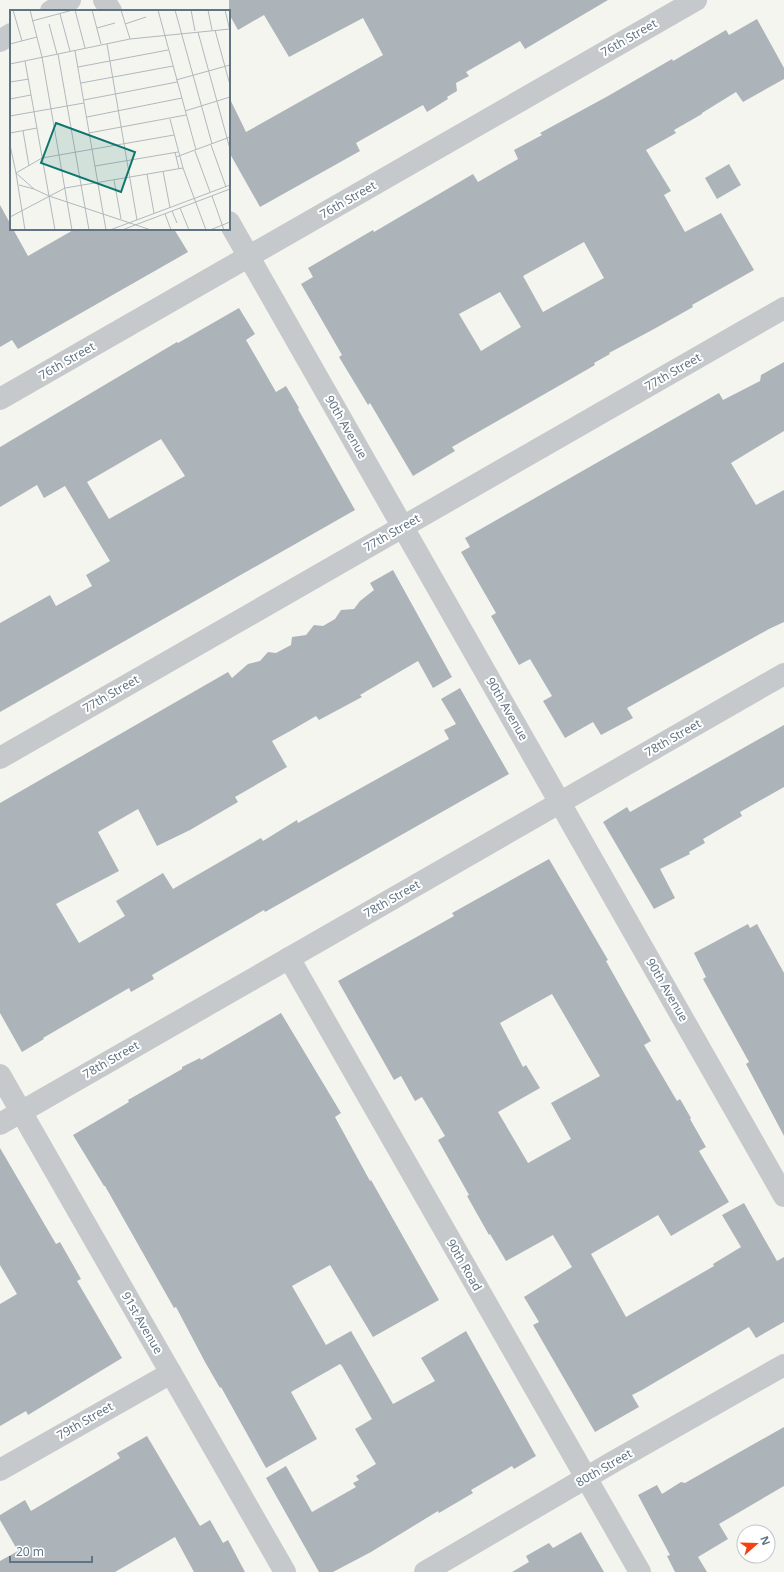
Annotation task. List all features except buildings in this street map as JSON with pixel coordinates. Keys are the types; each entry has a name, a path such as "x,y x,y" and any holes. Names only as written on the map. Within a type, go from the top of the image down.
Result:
{"street":[{"path":"53,10 70,0"},
{"path":"104,0 110,10"},
{"name":"76th Street","path":"0,399 696,0"},
{"path":"0,41 10,35"},
{"name":"90th Avenue","path":"230,224 784,1196"},
{"name":"77th Street","path":"0,758 784,308"},
{"name":"78th Street","path":"0,1124 784,674"},
{"name":"90th Road","path":"289,958 640,1572"},
{"name":"91st Avenue","path":"0,1075 285,1572"},
{"name":"80th Street","path":"425,1572 784,1365"},
{"name":"79th Street","path":"0,1470 171,1373"}]}
